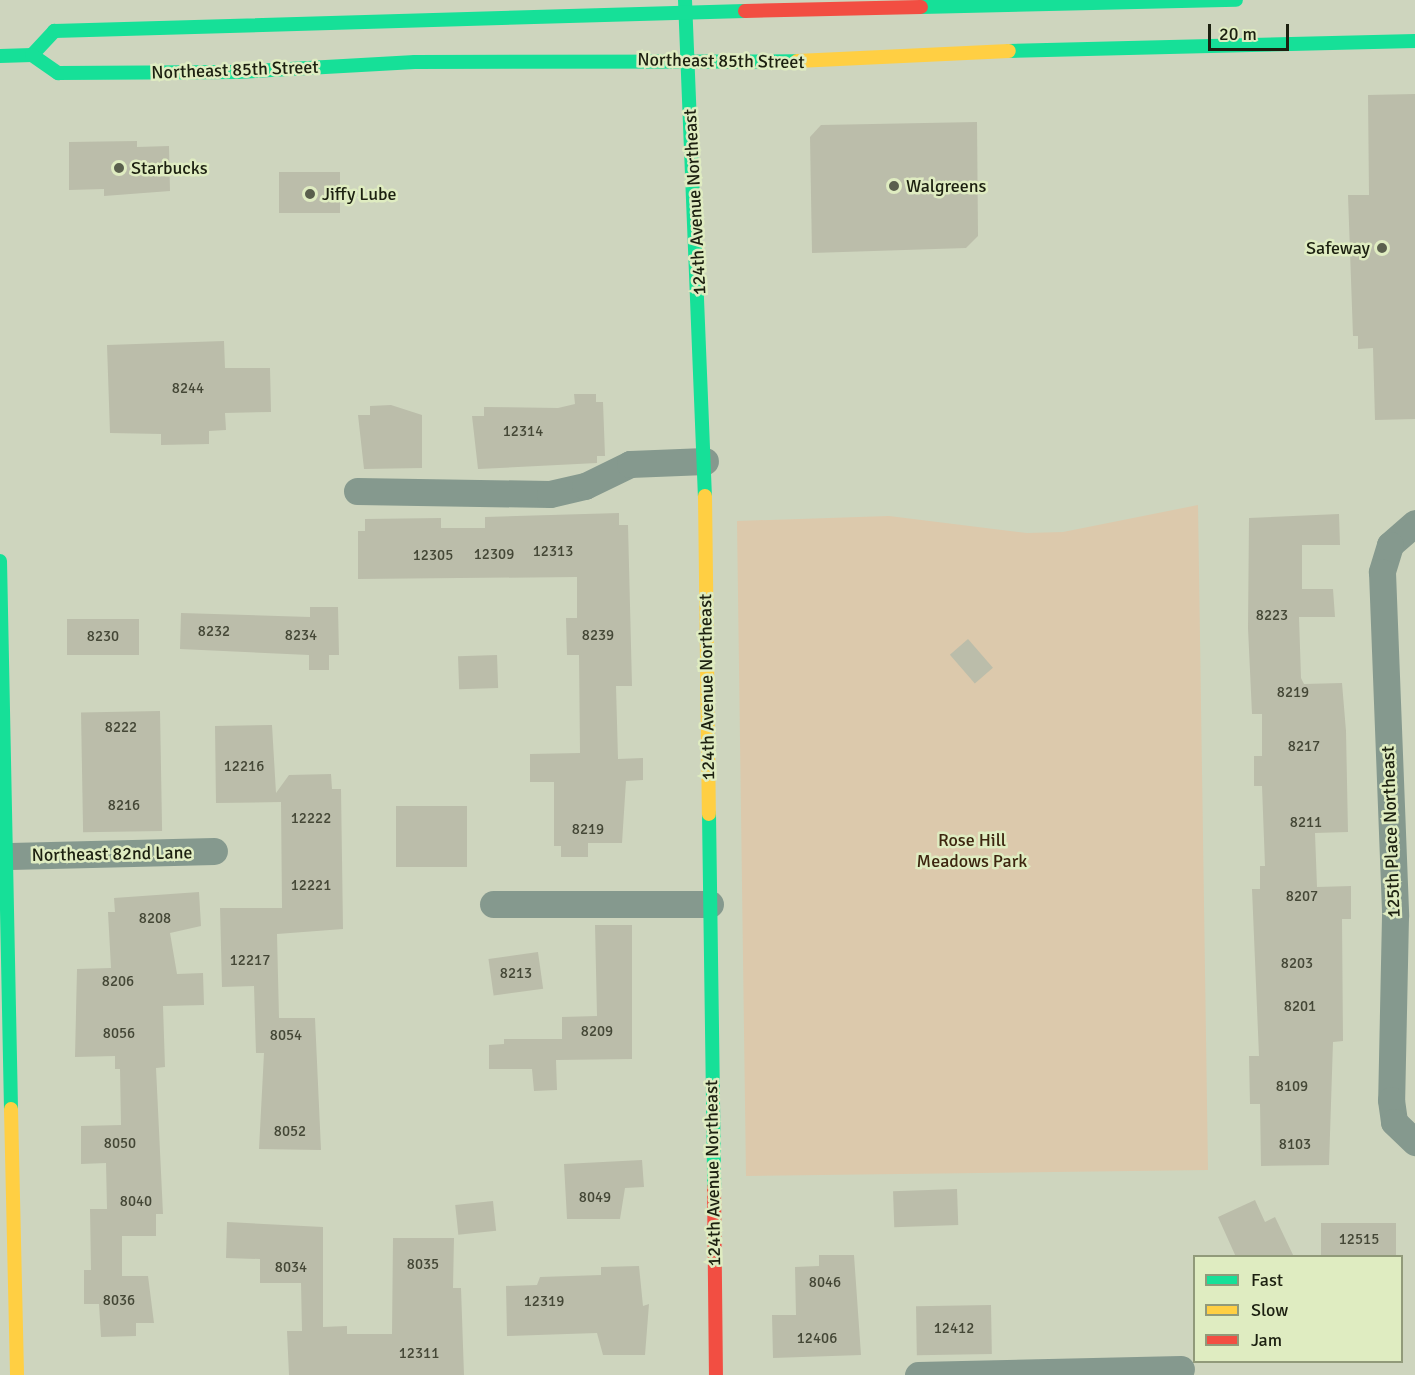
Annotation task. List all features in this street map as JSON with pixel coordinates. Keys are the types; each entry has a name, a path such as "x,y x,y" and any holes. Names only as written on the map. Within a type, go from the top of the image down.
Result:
{"main road":[{"path":"1200,19 1211,0"},
{"path":"0,56 32,55 54,31 685,6 1236,0"},
{"name":"124th Avenue Northeast","path":"685,6 705,461 716,1375"},
{"path":"1320,44 1343,24"},
{"path":"1078,48 1093,35"},
{"name":"Northeast 85th Street","path":"32,55 58,73 866,61 1078,48 1415,41"},
{"path":"0,561 10,856 17,1375"}],"street":[{"path":"357,492 550,494 585,486 630,464 705,461"},
{"name":"125th Place Northeast","path":"1409,526 1390,545 1382,572 1395,916 1391,1100 1394,1122 1411,1139"},
{"name":"Northeast 82nd Lane","path":"10,856 214,851"},
{"path":"494,904 710,904"},
{"path":"918,1375 1181,1369"}],"green space":[{"name":"Rose Hill Meadows Park","path":"1198,505 1208,1170 746,1176 737,521 889,516 1027,533 1063,532"}],"building":[{"name":"Safeway","path":"1415,94 1415,419 1375,420 1373,348 1358,349 1358,336 1353,336 1348,195 1369,195 1368,95"},
{"name":"Walgreens","path":"977,122 978,236 966,248 812,253 810,137 821,125"},
{"name":"Starbucks","path":"137,141 137,147 169,146 170,191 104,196 104,189 69,190 69,142"},
{"name":"Jiffy Lube","path":"279,172 340,172 340,213 279,213"},
{"path":"224,341 225,368 270,368 271,412 225,413 226,430 209,431 209,444 161,445 161,434 110,433 107,345"},
{"path":"574,394 596,394 596,402 603,402 605,456 597,456 597,463 478,469 472,416 484,416 484,407 558,408 575,404"},
{"path":"391,405 422,415 422,468 364,469 358,415 370,415 370,406"},
{"path":"619,513 619,525 628,525 632,686 616,686 618,759 643,758 643,780 626,781 622,843 588,843 588,857 561,857 561,846 554,846 554,782 530,782 530,754 580,753 579,655 567,655 566,618 577,618 577,577 358,579 358,531 365,531 365,519 441,518 441,528 485,528 485,517"},
{"path":"1339,514 1340,545 1302,545 1302,589 1333,589 1335,617 1299,617 1301,678 1304,684 1342,683 1346,731 1348,832 1315,833 1317,887 1351,886 1351,919 1342,919 1343,1041 1333,1042 1329,1165 1261,1166 1260,1104 1250,1104 1249,1056 1259,1056 1252,889 1260,889 1260,866 1265,866 1262,786 1254,786 1254,756 1262,756 1262,714 1252,714 1248,628 1249,518"},
{"path":"310,607 338,607 339,655 329,655 329,670 309,670 309,655 180,649 181,613 310,617"},
{"path":"67,619 139,619 139,655 67,655"},
{"path":"968,639 993,668 975,683 950,655"},
{"path":"497,655 498,688 459,689 458,656"},
{"path":"160,711 162,831 83,832 81,712"},
{"path":"272,725 276,793 289,775 331,774 332,789 341,789 343,929 277,934 279,1018 315,1018 321,1150 259,1149 264,1053 256,1053 254,986 222,987 220,908 282,908 281,802 216,803 215,726"},
{"path":"396,806 467,806 467,867 396,867"},
{"path":"199,892 201,926 170,933 177,974 203,973 204,1005 163,1006 165,1067 156,1068 163,1214 156,1214 156,1236 122,1236 122,1276 148,1276 154,1323 136,1323 136,1336 101,1337 99,1304 84,1304 84,1270 91,1270 90,1209 107,1209 106,1163 81,1164 81,1126 121,1125 120,1069 115,1069 115,1056 75,1057 77,969 111,968 108,912 115,912 114,898"},
{"path":"595,925 632,925 632,1059 556,1060 557,1090 534,1091 532,1069 489,1069 489,1045 504,1044 504,1039 562,1039 562,1017 597,1016"},
{"path":"538,952 543,989 494,996 488,959"},
{"path":"642,1160 644,1187 625,1188 620,1219 567,1219 564,1164"},
{"path":"957,1189 958,1225 894,1227 893,1191"},
{"path":"1255,1200 1265,1222 1275,1217 1293,1255 1235,1255 1218,1217"},
{"path":"493,1201 496,1231 458,1235 455,1205"},
{"path":"227,1222 323,1227 323,1327 347,1326 347,1334 392,1334 393,1238 454,1238 453,1288 461,1288 464,1375 289,1375 287,1331 302,1331 301,1283 260,1283 260,1259 226,1258"},
{"path":"1321,1223 1396,1223 1396,1255 1321,1255"},
{"path":"819,1255 854,1255 861,1355 773,1358 772,1315 796,1315 795,1267 819,1266"},
{"path":"639,1266 643,1306 649,1304 645,1355 603,1355 597,1333 507,1336 506,1286 537,1285 540,1277 601,1275 601,1267"},
{"path":"991,1305 992,1354 917,1355 916,1306"}],"traffic: fast":[{"path":"685,0 705,496"},
{"path":"921,7 1236,0"},
{"path":"32,55 54,31 745,11"},
{"path":"1009,51 1415,41"},
{"path":"0,56 32,55 58,73 237,72 415,62 797,61"},
{"path":"0,561 11,1109"},
{"path":"709,814 714,1188"}],"traffic: slow":[{"path":"797,61 1009,51"},
{"path":"705,496 709,814"},
{"path":"11,1109 17,1375"}],"traffic: jam":[{"path":"745,11 921,7"},
{"path":"714,1188 716,1375"}],"place":[{"name":"Starbucks","path":"119,168"},
{"name":"Walgreens","path":"894,186"},
{"name":"Jiffy Lube","path":"310,194"},
{"name":"Safeway","path":"1382,248"}]}
